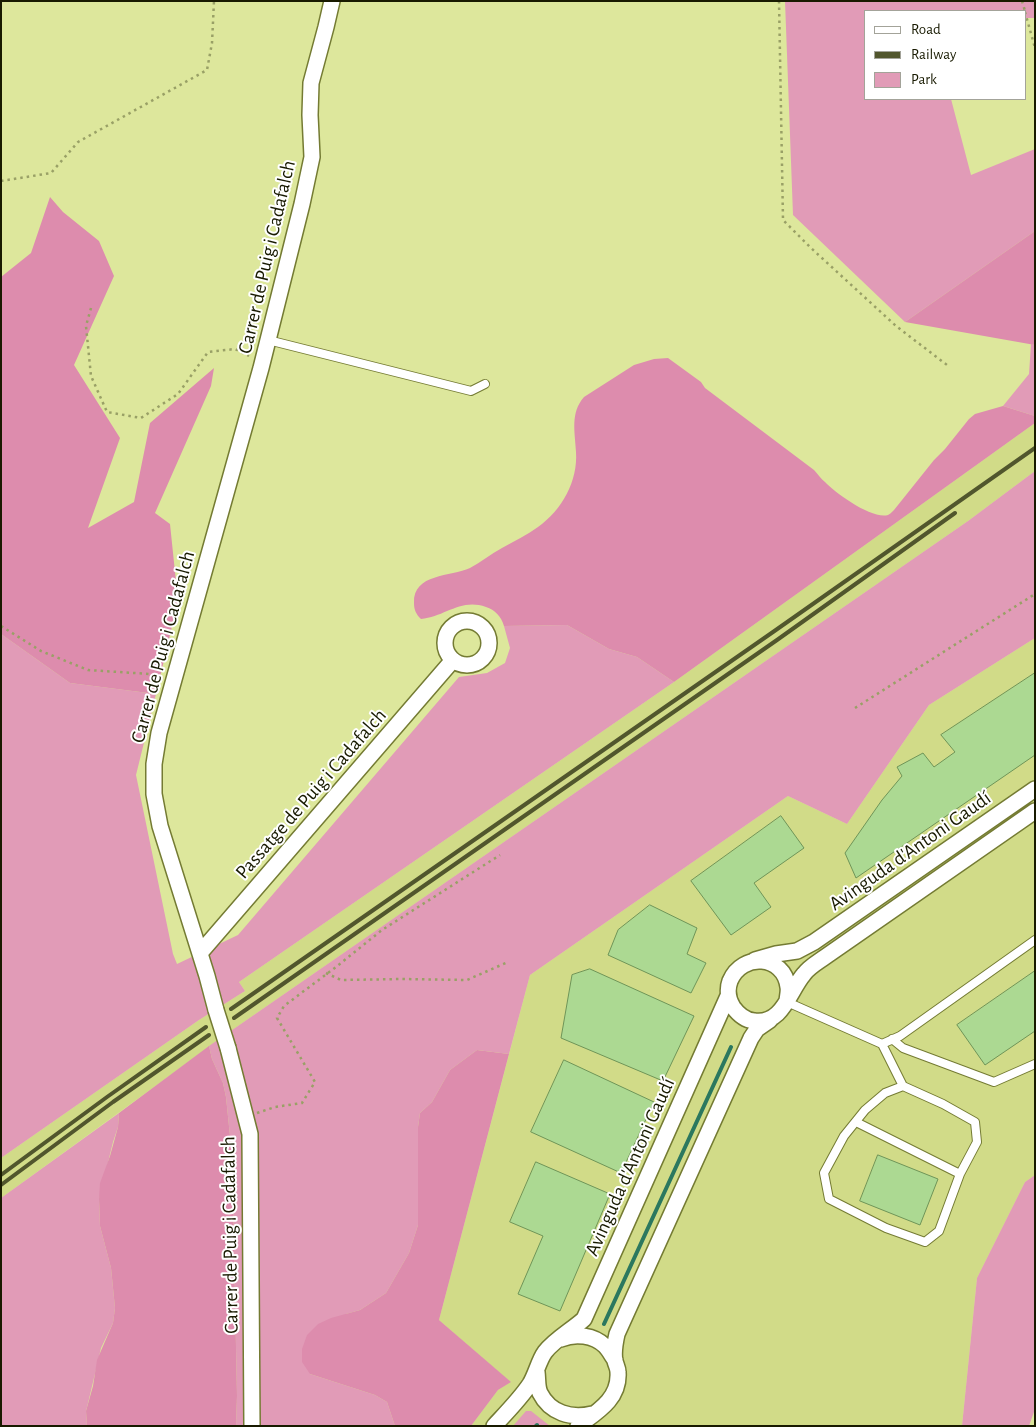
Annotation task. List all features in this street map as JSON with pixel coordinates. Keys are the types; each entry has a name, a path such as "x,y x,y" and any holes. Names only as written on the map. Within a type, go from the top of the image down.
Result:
{"street":[{"name":"Carrer de Puig i Cadafalch","path":"252,1426 250,1134 228,1048 160,826 154,794 154,764 159,733 268,340 302,204 312,157 311,83 332,1"},
{"name":"Passatge de Puig i Cadafalch","path":"200,953 453,660"},
{"name":"Avinguda d'Antoni Gaudí","path":"750,962 776,954 797,951 814,942 1035,788"},
{"name":"Avinguda d'Antoni Gaudí","path":"787,1002 804,973 1035,811"},
{"path":"578,1426 604,1407 613,1396 617,1386 618,1372 615,1360 617,1334 751,1038 757,1029 773,1018 781,1011 787,1002 789,988 786,978 774,965 767,962 750,962 741,966 733,974 728,986 728,996 731,1004 737,1013 744,1018 762,1021 773,1018"},
{"name":"Avinguda d'Antoni Gaudí","path":"494,1426 521,1396 537,1372 544,1353 584,1319 728,996"},
{"path":"554,1343 564,1338 578,1336 592,1338 604,1346 615,1360"},
{"path":"537,1372 539,1391 547,1403 558,1412 581,1417 598,1411"}],"lane":[{"path":"268,340 471,391 485,384"},
{"path":"882,1044 900,1036 1035,940"},
{"path":"787,1002 882,1044 903,1086 943,1104 975,1122 977,1142 960,1174 939,1231 925,1242 886,1228 829,1199 824,1173 844,1136 865,1110 885,1093 903,1086"},
{"path":"892,1039 903,1048 994,1082 1035,1064"},
{"path":"856,1122 960,1174"}],"path":[{"path":"1,181 51,173 78,142 207,70 212,43 214,1"},
{"path":"780,1 783,220 896,326 947,365"},
{"path":"1026,16 1035,48"},
{"path":"91,308 86,326 90,376 107,412 141,418 178,394 208,352 235,349 262,361"},
{"path":"855,708 1035,594"},
{"path":"1,626 41,651 88,670 150,674 172,685"},
{"path":"246,1117 275,1107 302,1103 315,1082 277,1018 284,1006 382,930 500,855"},
{"path":"326,973 342,980 467,980 508,962"}],"shaded area":[{"path":"50,197 63,212 99,241 114,276 74,365 120,438 88,528 134,502 150,423 214,368 211,386 155,513 170,524 178,601 156,694 70,683 1,634 1,277 31,253"},
{"path":"1035,231 1035,345 905,322"},
{"path":"668,358 814,470 837,492 873,514 889,515 975,414 1003,406 1035,416 1035,423 674,682 637,657 609,649 567,625 504,626 495,612 477,605 460,606 430,618 421,619 414,605 415,593 426,581 474,566 538,527 547,520 561,503 567,494 574,474 576,463 575,416 584,397 634,365 654,359"},
{"path":"1035,423 1035,471 968,521 238,1026 1,1198 1,1158 199,1020 245,991 239,982 674,682"},
{"path":"1035,638 1035,1175 1025,1182 977,1278 962,1426 471,1426 498,1390 510,1382 439,1320 530,975 788,796 847,824 929,705"},
{"path":"209,1046 212,1059 223,1083 232,1150 236,1426 87,1426 86,1411 93,1386 97,1360 113,1323 115,1308 111,1268 100,1226 99,1199 100,1183 118,1127 119,1113"},
{"path":"477,1050 509,1054 439,1320 511,1382 498,1390 471,1426 395,1426 387,1402 375,1395 310,1374 302,1362 302,1349 307,1335 318,1324 331,1318 360,1310 386,1293 409,1253 418,1225 418,1127 420,1113 432,1102 450,1070"}],"green space":[{"path":"785,1 1035,1 1035,18 1026,18 1026,10 864,10 864,100 951,100 971,175 1035,149 1035,231 905,322 793,215"},
{"path":"1031,344 1035,345 1035,416 1003,406 1029,374"},
{"path":"1035,471 1035,638 929,705 847,824 788,796 530,975 509,1054 477,1050 450,1070 432,1102 420,1113 418,1127 418,1225 409,1253 386,1293 360,1310 346,1314 310,1374 375,1395 387,1402 395,1426 236,1426 232,1150 223,1083 212,1059 209,1046 968,521"},
{"path":"567,625 609,649 637,657 674,682 239,982 245,991 199,1020 1,1158 1,634 70,683 156,694 136,775 173,954 177,964 238,935 459,677 487,673 505,663 510,648 504,626"},
{"path":"119,1113 118,1127 99,1199 100,1226 111,1268 115,1308 113,1323 101,1348 86,1411 87,1426 1,1426 1,1198"},
{"path":"1035,1175 1035,1409 1029,1426 962,1426 977,1278 1025,1182"},
{"path":"526,1411 531,1411 550,1426 513,1426"}],"building":[{"path":"1035,673 1035,755 856,878 845,853 882,800 902,776 897,767 923,753 934,767 955,752 941,735"},
{"path":"781,816 804,848 754,883 771,907 731,935 691,881"},
{"path":"650,905 697,928 687,954 706,963 691,993 608,955 618,930"},
{"path":"590,969 694,1016 663,1081 561,1038 572,975"},
{"path":"1035,971 1035,1031 985,1065 957,1025"},
{"path":"564,1060 654,1102 621,1173 531,1132"},
{"path":"878,1155 938,1179 920,1225 860,1201"},
{"path":"536,1162 610,1194 560,1311 518,1294 543,1236 510,1222"}],"waterway":[{"path":"604,1324 731,1047"}],"railway":[{"path":"231,1009 1035,448"},
{"path":"234,1018 777,640 955,513"},
{"path":"1,1175 206,1027"},
{"path":"1,1185 113,1102 209,1035"}]}
